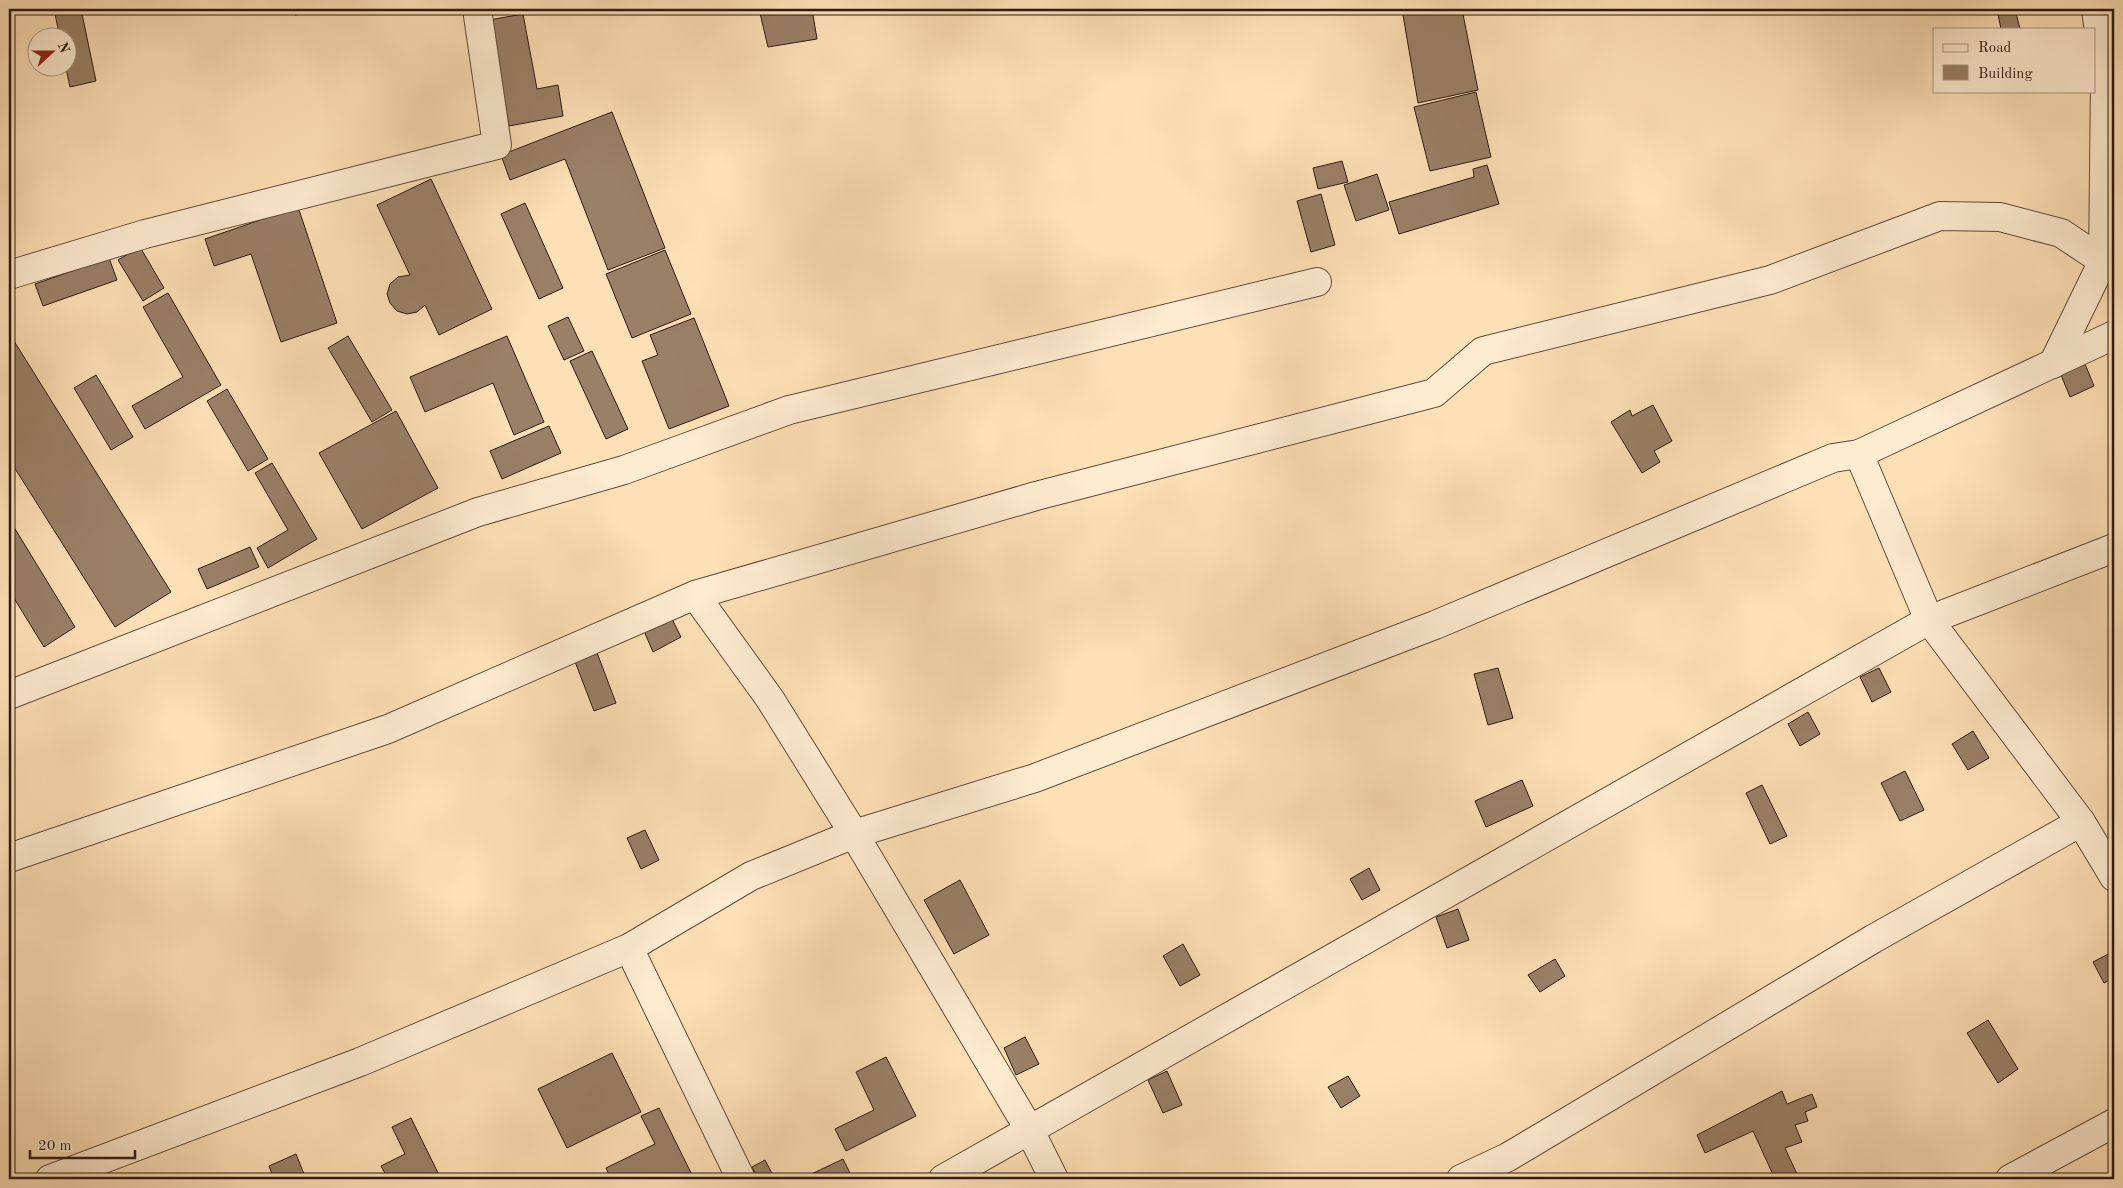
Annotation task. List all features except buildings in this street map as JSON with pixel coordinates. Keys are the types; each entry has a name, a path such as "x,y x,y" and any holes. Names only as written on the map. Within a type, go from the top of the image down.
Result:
{"street":[{"path":"9,275 145,234 497,145 477,9"},
{"path":"2053,364 2104,261 2105,80 2096,9"},
{"path":"9,858 388,729 694,595 1036,496 1434,393 1483,352 1770,280 1940,216 2000,217 2061,233 2104,261"},
{"path":"9,695 478,512 624,470 789,410 1317,282"},
{"path":"50,1179 360,1062 629,948 752,876 854,834 1035,778 1435,625 1834,458 1859,454 2114,335"},
{"path":"1859,454 1929,620 2081,822 2114,878"},
{"path":"943,1179 1929,620 2114,548"},
{"path":"694,595 770,699 854,834 1029,1129 1054,1179"},
{"path":"1460,1179 1508,1157 1873,938 2081,822"},
{"path":"629,948 741,1179"},
{"path":"2010,1179 2114,1123"}]}
